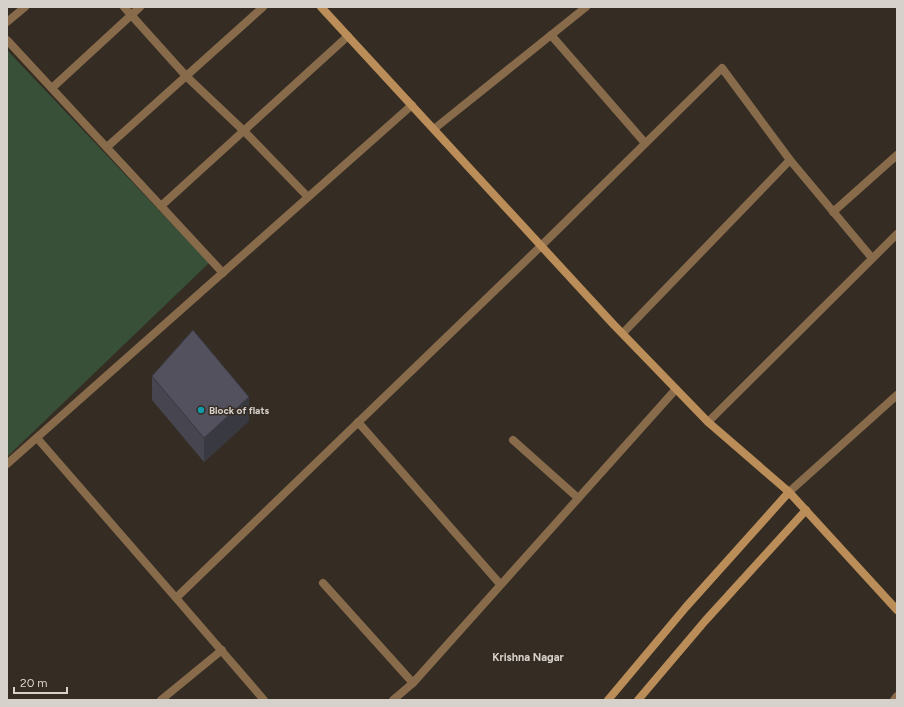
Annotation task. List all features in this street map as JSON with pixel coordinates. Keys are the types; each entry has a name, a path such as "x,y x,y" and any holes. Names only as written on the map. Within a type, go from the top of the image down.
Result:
{"street":[{"path":"7,22 24,7"},
{"path":"124,7 186,76 245,132 308,197"},
{"path":"52,88 140,7"},
{"path":"107,148 263,7"},
{"path":"322,7 541,246 676,389 708,422 789,492 897,610"},
{"path":"434,129 586,7"},
{"path":"551,35 645,143"},
{"path":"161,206 245,132 348,36"},
{"path":"7,40 223,273"},
{"path":"176,598 541,246 722,68 790,160 872,258"},
{"path":"7,464 412,105"},
{"path":"833,212 897,155"},
{"path":"623,333 790,160"},
{"path":"708,422 897,234"},
{"path":"393,700 413,683 676,389"},
{"path":"608,700 686,607 789,492 897,395"},
{"path":"358,422 500,584"},
{"path":"37,438 264,700"},
{"path":"513,440 578,498"},
{"path":"638,700 704,621 806,510"},
{"path":"323,583 413,683"},
{"path":"161,700 222,650"},
{"path":"894,700 897,696"}],"green space":[{"path":"7,50 209,263 7,457"}],"building":[{"path":"193,330 249,397 204,438 152,376"}],"place":[{"name":"Block of flats","path":"201,410"}],"district":[{"name":"Krishna Nagar","path":"528,657"}]}
